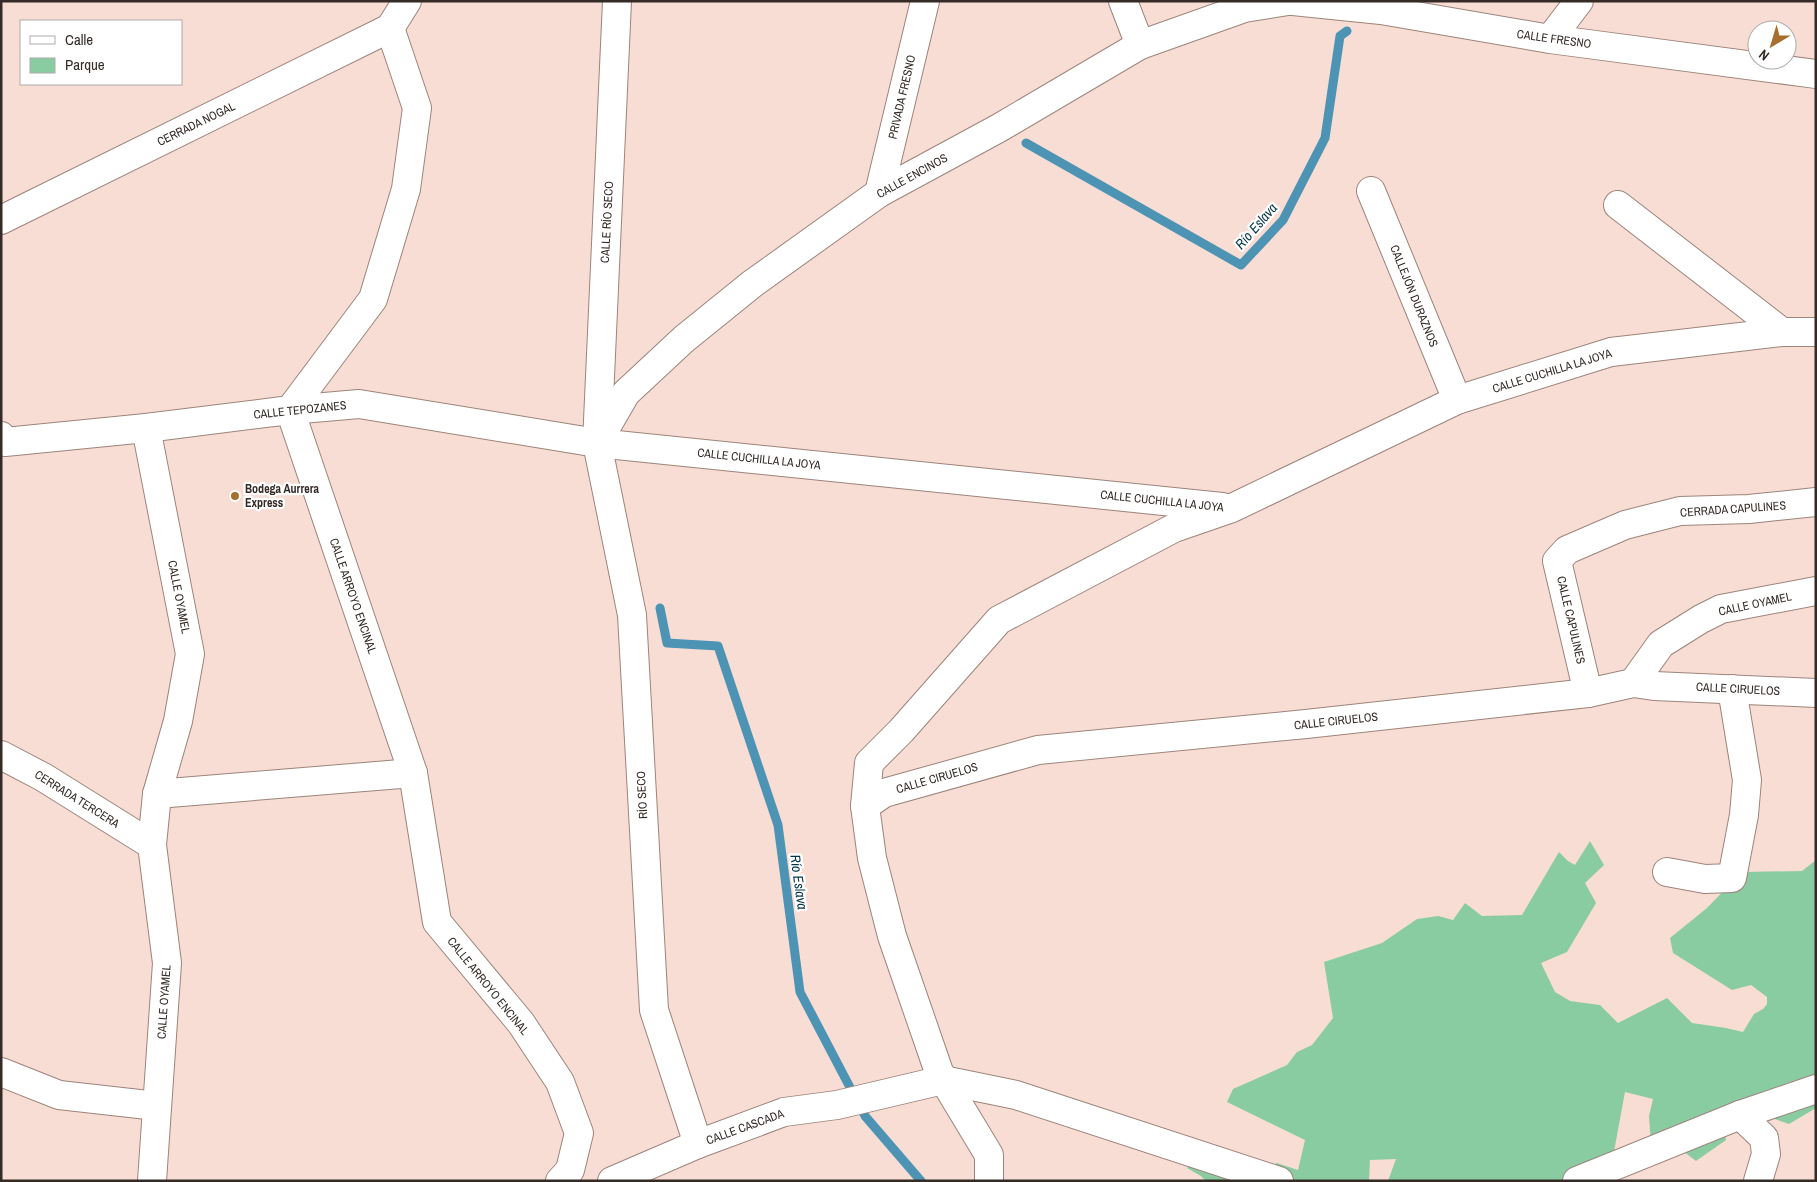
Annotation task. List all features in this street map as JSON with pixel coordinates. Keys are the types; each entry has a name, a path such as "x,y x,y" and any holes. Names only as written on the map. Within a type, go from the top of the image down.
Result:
{"street":[{"path":"290,410 373,299 406,189 417,108 390,28 407,1"},
{"name":"CALLE RÍO SECO","path":"597,443 617,1"},
{"name":"PRIVADA FRESNO","path":"879,193 925,1"},
{"path":"1123,1 1140,45"},
{"name":"CALLE ENCINOS","path":"597,443 626,393 684,339 752,284 879,193 999,128 1140,45 1244,8 1288,1"},
{"name":"CALLE FRESNO","path":"1293,1 1381,10 1550,39 1816,74"},
{"path":"1550,39 1578,1"},
{"name":"CERRADA NOGAL","path":"1,220 390,28"},
{"name":"CALLEJÓN DURAZNOS","path":"1371,191 1457,400"},
{"path":"1618,205 1782,332"},
{"name":"CALLE CUCHILLA LA JOYA","path":"597,443 1232,508 1457,400 1611,352 1782,332 1816,332"},
{"name":"CALLE TEPOZANES","path":"2,440 146,428 290,410 359,404 597,443"},
{"name":"CALLE ARROYO ENCINAL","path":"290,410 413,773 437,922 526,1031 560,1082 579,1133 570,1170 560,1181"},
{"name":"CALLE OYAMEL","path":"146,428 190,654 178,721 157,794 152,845 167,963 152,1181"},
{"name":"RÍO SECO","path":"597,443 632,615 654,1010 698,1144"},
{"name":"CERRADA CAPULINES","path":"1567,550 1625,525 1680,512 1749,509 1816,502"},
{"path":"989,1181 989,1155 939,1072 892,936 872,858 865,806 868,763 901,731 999,620 1174,528 1232,508"},
{"name":"CALLE CAPULINES","path":"1567,550 1557,561 1588,693"},
{"name":"CALLE OYAMEL","path":"1633,683 1661,644 1721,609 1816,592"},
{"name":"CALLE CIRUELOS","path":"865,806 884,793 1038,750 1306,724 1588,693 1633,683 1654,686 1816,693"},
{"path":"1667,872 1705,879 1732,878 1744,815 1746,780 1732,689"},
{"name":"CERRADA TERCERA","path":"1,755 44,777 152,845"},
{"path":"157,794 413,773"},
{"path":"1,1072 59,1096 157,1106"},
{"path":"944,1080 1016,1095 1280,1181"},
{"name":"CALLE CASCADA","path":"612,1181 698,1144 784,1112 837,1105 944,1080"},
{"path":"1577,1181 1740,1115 1816,1089"},
{"path":"1740,1115 1764,1138 1766,1154 1758,1181"}],"green space":[{"path":"1590,841 1604,865 1585,883 1596,903 1567,952 1541,963 1555,992 1570,1001 1600,1005 1618,1023 1667,998 1692,1023 1743,1032 1754,1014 1763,1009 1767,1004 1767,997 1751,985 1732,990 1673,953 1670,938 1707,908 1742,872 1802,871 1816,860 1816,1108 1789,1124 1749,1110 1724,1127 1726,1140 1696,1161 1683,1151 1651,1144 1649,1116 1653,1099 1625,1092 1613,1157 1583,1181 1388,1181 1396,1159 1370,1160 1369,1181 1206,1181 1187,1168 1198,1158 1254,1176 1277,1163 1298,1170 1305,1140 1227,1102 1233,1089 1287,1065 1297,1052 1312,1045 1333,1018 1324,962 1382,943 1417,919 1438,916 1453,920 1465,903 1482,916 1522,915 1559,852 1575,865"}],"waterway":[{"name":"Río Eslava","path":"1026,143 1241,265 1283,220 1325,138 1340,36 1347,31"},
{"name":"Río Eslava","path":"660,608 667,643 718,646 778,825 800,992 865,1116 921,1181"}],"place":[{"name":"Bodega Aurrera Express","path":"235,496"}]}
